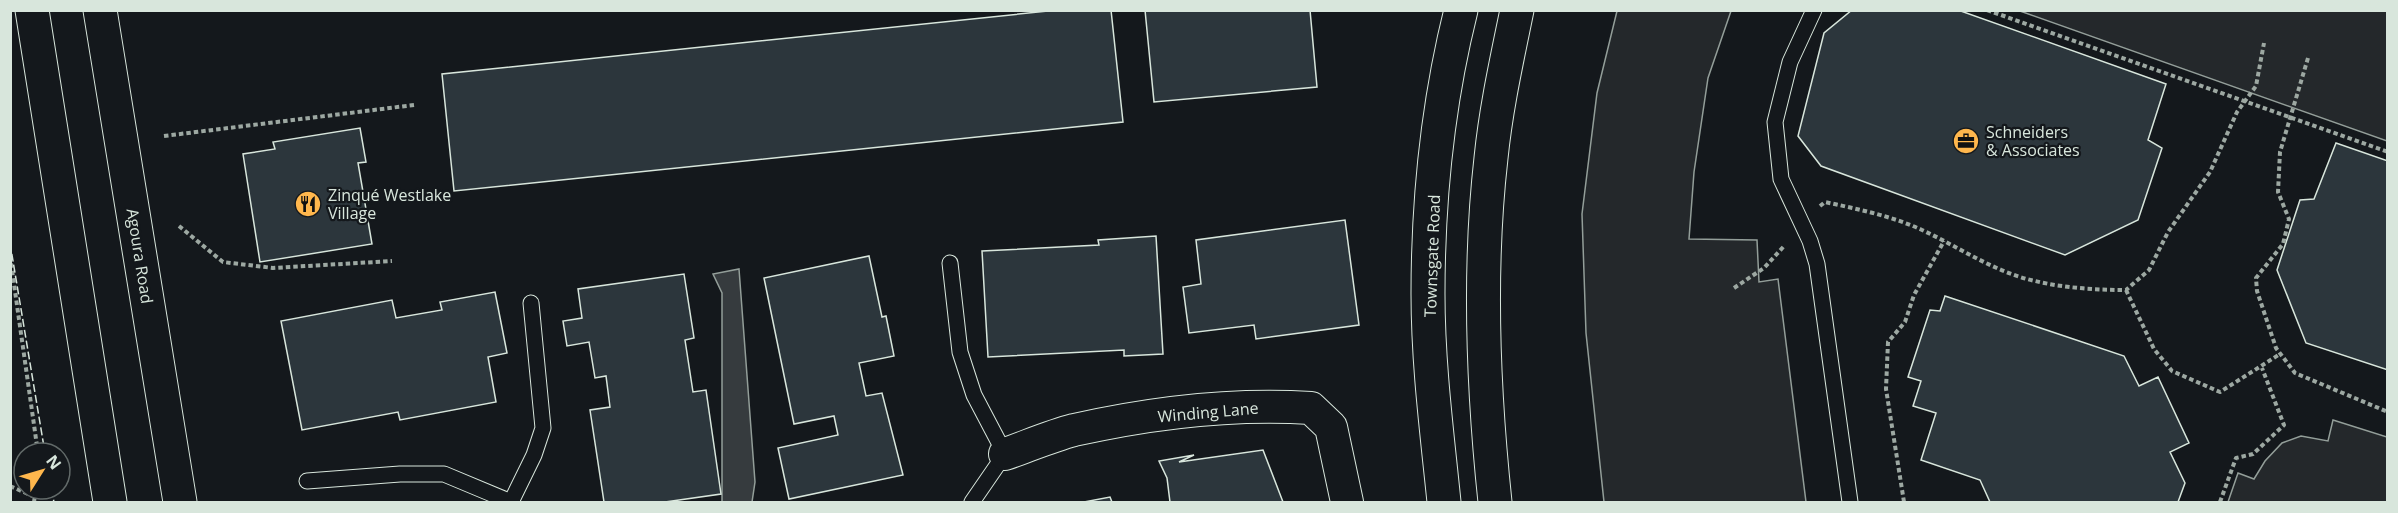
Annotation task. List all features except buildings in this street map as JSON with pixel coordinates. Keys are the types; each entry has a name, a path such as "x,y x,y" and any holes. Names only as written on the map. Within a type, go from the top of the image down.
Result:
{"main road":[{"path":"32,10 110,502"},
{"name":"Agoura Road","path":"100,10 180,502"},
{"name":"Townsgate Road","path":"1444,502 1433,397 1428,295 1431,212 1441,116 1461,10"},
{"path":"1495,502 1484,343 1484,244 1498,107 1517,10"}],"street":[{"name":"Winding Lane","path":"1005,454 1073,430 1168,414 1278,406 1311,408 1331,427 1347,502"}],"lane":[{"path":"1814,10 1790,62 1775,123 1781,179 1803,224 1817,264 1850,502"},
{"path":"950,263 960,352 974,395 1005,454 972,502"},
{"path":"307,481 400,474 444,474 511,502 534,455 543,428 531,303"}],"path":[{"path":"1987,10 2388,152"},
{"path":"1734,288 1764,268 1825,202 1861,210 1920,229 1995,268 2034,281 2099,290 2126,290 2149,270 2168,232 2210,172 2237,112 2256,86 2264,43"},
{"path":"2308,58 2280,152 2278,192 2289,219 2283,244 2256,278 2257,291 2280,354 2295,373 2388,412"},
{"path":"164,136 414,105"},
{"path":"179,226 223,262 273,268 392,261"},
{"path":"1904,502 1886,389 1888,342 1905,322 1914,296 1944,242"},
{"path":"10,256 36,441"},
{"path":"2126,290 2154,349 2172,371 2220,392 2262,368 2280,354"},
{"path":"2220,502 2236,458 2253,454 2284,425 2262,368"}],"shaded area":[{"path":"1617,11 1731,11 1708,78 1694,172 1689,239 1757,240 1759,282 1778,279 1806,502 1604,502 1586,333 1582,214 1597,93"},
{"path":"2020,11 2387,11 2387,141"},
{"path":"739,269 755,482 752,502 722,502 722,293 713,274"},
{"path":"2333,420 2387,437 2387,502 2228,502 2238,473 2254,479 2265,461 2282,443 2301,436 2328,441"}],"fence":[{"path":"10,243 43,441"}],"place":[{"name":"Schneiders & Associates","path":"1966,141"},
{"name":"Zinqué Westlake Village","path":"308,204"}]}
